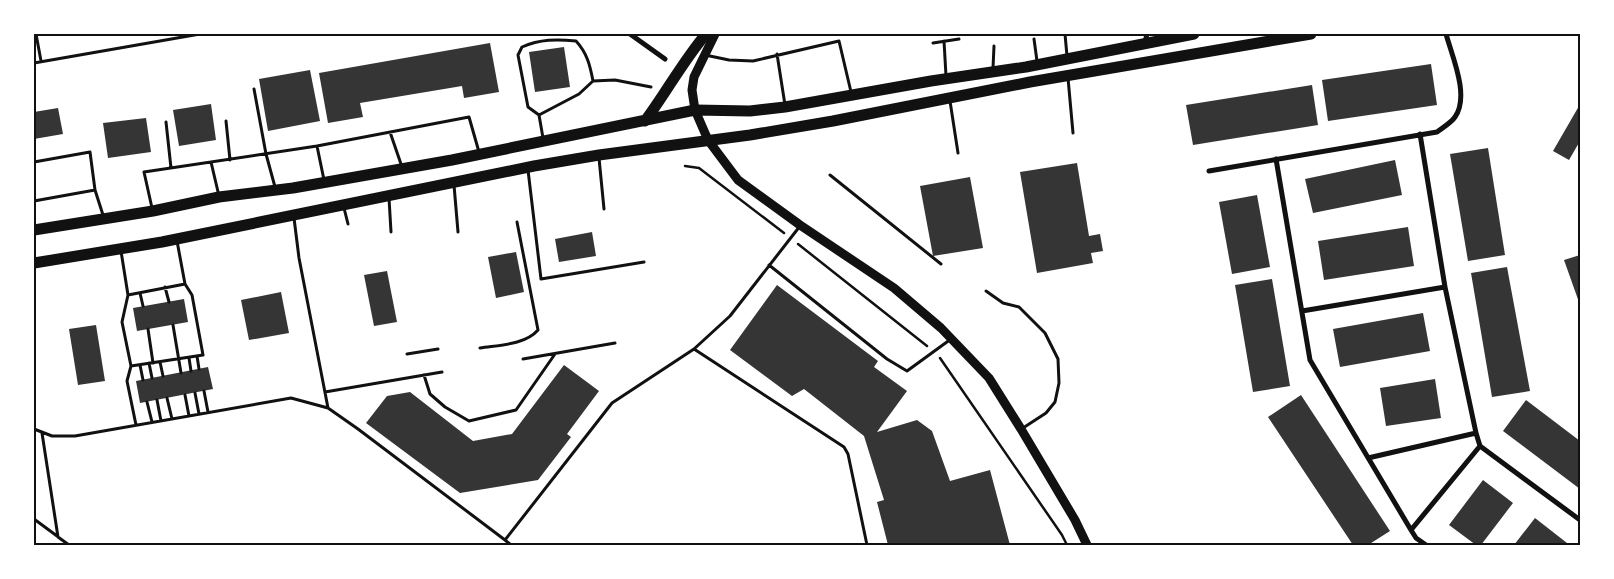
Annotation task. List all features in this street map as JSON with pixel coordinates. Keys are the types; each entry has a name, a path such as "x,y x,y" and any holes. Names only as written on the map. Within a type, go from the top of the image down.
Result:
{"main road":[{"path":"645,121 671,85 693,49 706,34"},
{"path":"34,230 480,155 695,110 750,111 785,107 946,78 1067,59 1146,38 1194,34"},
{"path":"34,263 177,238 528,167 834,121 1067,75 1311,34"}],"street":[{"path":"630,34 665,59"},
{"path":"715,34 694,76 692,90 695,110 708,140 738,180 800,225 894,288 941,328 989,378 1075,520 1087,545"},
{"path":"1209,171 1437,132 1455,118 1462,100 1460,84 1446,34"},
{"path":"1420,134 1445,287 1480,446 1580,520"},
{"path":"1276,159 1310,360 1416,538 1426,545"},
{"path":"1302,311 1445,287"},
{"path":"1368,458 1476,433"},
{"path":"1411,530 1480,446"}],"lane":[{"path":"36,34 41,61"},
{"path":"34,63 200,34"},
{"path":"1065,34 1067,59"},
{"path":"543,141 539,115 528,107 518,56 522,47 530,43 555,38 576,41 584,50 593,81"},
{"path":"933,43 959,39"},
{"path":"1034,39 1038,64"},
{"path":"704,55 729,60 753,61 839,41 852,95"},
{"path":"944,41 946,78"},
{"path":"993,71 994,46"},
{"path":"777,54 785,107"},
{"path":"1067,75 1073,133"},
{"path":"539,115 579,94 593,81 615,80 651,87"},
{"path":"254,89 266,154 276,190"},
{"path":"950,98 958,153"},
{"path":"153,211 144,172 317,146 469,117 480,155"},
{"path":"226,121 230,160"},
{"path":"166,122 171,168"},
{"path":"390,132 402,168"},
{"path":"317,146 324,182"},
{"path":"34,162 90,152 95,190 104,218"},
{"path":"599,155 604,209"},
{"path":"212,162 219,198"},
{"path":"528,167 541,279 644,262"},
{"path":"830,175 941,264"},
{"path":"454,182 458,232"},
{"path":"34,201 95,190"},
{"path":"389,195 391,232"},
{"path":"343,205 348,224"},
{"path":"294,215 300,258 328,408"},
{"path":"480,348 531,338 538,330 517,222"},
{"path":"505,540 612,403 694,349 730,316 800,225"},
{"path":"131,366 203,355 192,295 185,284 177,238"},
{"path":"120,248 128,295 122,322 131,366 126,381 136,425"},
{"path":"769,265 887,359 907,371 952,339"},
{"path":"128,295 185,284"},
{"path":"165,287 169,302"},
{"path":"986,291 1003,303 1019,307 1045,333 1058,359 1059,383 1055,402 1046,413 1021,429"},
{"path":"140,293 143,306"},
{"path":"173,325 181,373"},
{"path":"148,329 152,378"},
{"path":"523,359 615,343"},
{"path":"407,354 438,349"},
{"path":"694,349 844,447 848,454 867,545"},
{"path":"424,375 430,394 445,407 469,420 516,410 555,354"},
{"path":"197,356 199,369"},
{"path":"189,358 191,371"},
{"path":"160,362 163,376"},
{"path":"140,365 144,380"},
{"path":"325,392 442,372"},
{"path":"204,391 208,412"},
{"path":"195,393 199,414"},
{"path":"185,395 189,416"},
{"path":"167,398 172,419"},
{"path":"34,429 52,436 75,436 291,398 328,408 358,428 511,545"},
{"path":"157,400 161,421"},
{"path":"147,402 152,422"},
{"path":"42,433 58,537"},
{"path":"34,519 69,545"}],"path":[{"path":"685,166 699,168 776,227"},
{"path":"804,249 927,346"},
{"path":"943,361 1067,545"}],"building":[{"path":"490,43 499,92 464,98 462,86 360,103 363,117 328,123 319,73"},
{"path":"564,47 570,87 535,92 529,52"},
{"path":"1431,64 1437,105 1328,121 1322,80"},
{"path":"310,70 320,121 268,131 259,79"},
{"path":"1312,85 1318,125 1193,145 1186,105"},
{"path":"211,104 216,140 179,146 173,110"},
{"path":"1579,106 1580,141 1569,160 1553,151"},
{"path":"58,108 63,134 34,139 34,112"},
{"path":"146,118 151,152 108,158 103,123"},
{"path":"1488,148 1505,255 1468,261 1450,154"},
{"path":"1395,160 1402,195 1313,213 1305,179"},
{"path":"1077,163 1089,236 1100,234 1103,251 1091,253 1093,263 1037,273 1020,172"},
{"path":"970,177 983,248 933,256 920,186"},
{"path":"1257,195 1270,267 1232,274 1219,202"},
{"path":"1408,227 1414,266 1324,280 1318,241"},
{"path":"592,232 596,256 559,262 555,239"},
{"path":"516,252 524,292 496,298 488,257"},
{"path":"1580,255 1580,305 1564,260"},
{"path":"1507,267 1530,391 1492,397 1471,273"},
{"path":"387,271 397,322 374,326 364,275"},
{"path":"1272,279 1290,386 1253,392 1235,285"},
{"path":"777,285 878,361 874,367 907,391 877,432 917,420 932,431 950,481 990,470 1010,545 888,545 877,502 884,500 864,436 804,389 792,396 730,350"},
{"path":"281,292 289,333 249,340 241,300"},
{"path":"184,299 188,322 137,331 133,308"},
{"path":"1423,313 1430,351 1340,367 1333,329"},
{"path":"96,325 105,381 78,385 69,329"},
{"path":"564,365 599,391 567,434 571,437 538,480 460,493 366,423 387,396 410,392 473,441 512,434"},
{"path":"208,367 213,389 140,403 136,381"},
{"path":"1435,379 1441,418 1386,426 1380,388"},
{"path":"1301,395 1390,531 1368,545 1353,545 1268,417"},
{"path":"1526,400 1580,441 1580,489 1503,431"},
{"path":"1483,480 1513,503 1481,545 1476,545 1449,525"},
{"path":"1535,518 1567,543 1565,545 1514,545"}]}
